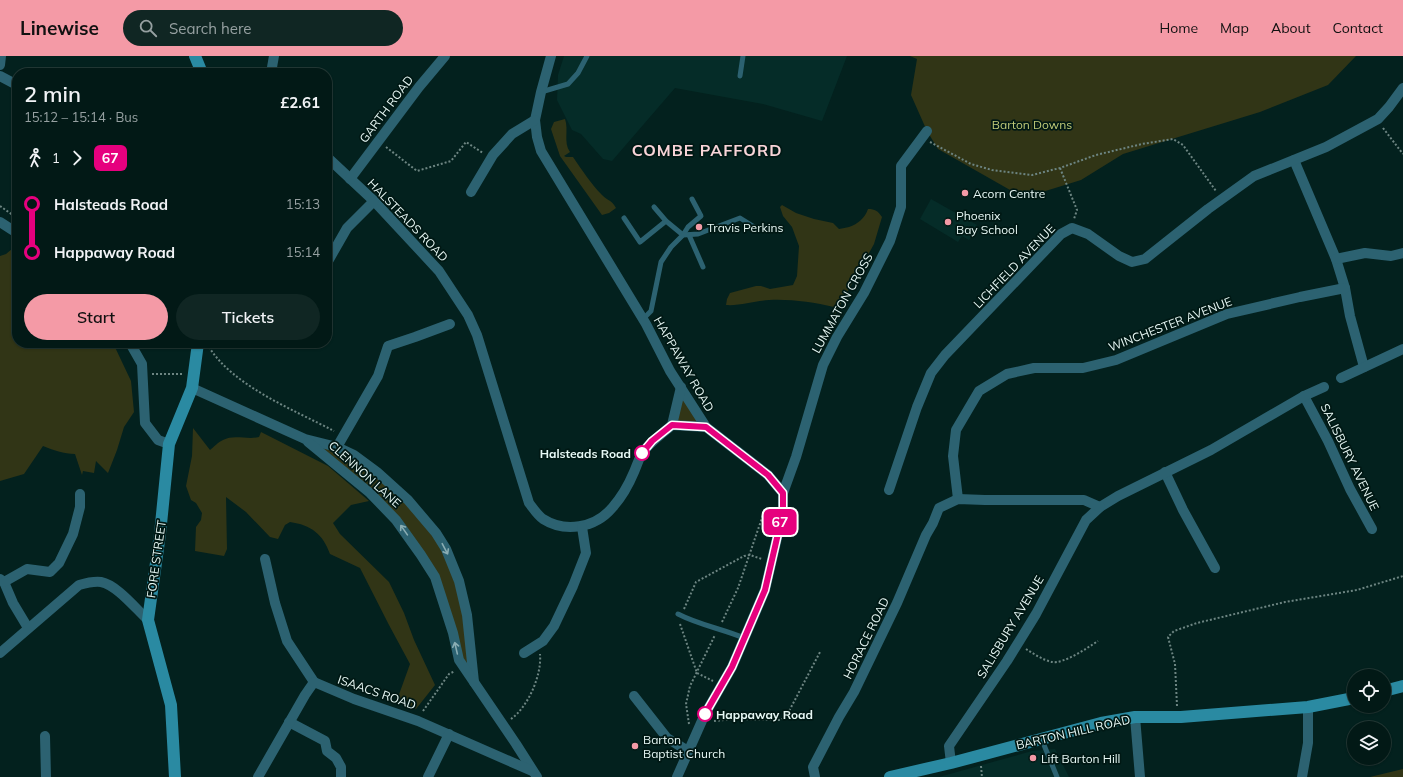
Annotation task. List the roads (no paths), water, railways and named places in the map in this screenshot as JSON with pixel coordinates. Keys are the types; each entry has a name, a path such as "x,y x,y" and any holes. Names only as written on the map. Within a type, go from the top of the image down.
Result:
{"street":[{"path":"0,65 1,56"},
{"path":"195,56 200,68"},
{"path":"273,68 274,56"},
{"name":"GARTH ROAD","path":"350,179 419,87 445,56"},
{"name":"HAPPAWAY ROAD","path":"551,56 535,120 537,137 541,150 643,320 670,371 706,427 768,475 783,493"},
{"path":"0,76 12,82"},
{"name":"LICHFIELD AVENUE","path":"889,490 917,407 931,373 945,356 1061,234 1072,228 1088,234 1119,256 1132,262 1145,259 1222,198 1254,176 1326,147 1378,119 1403,88"},
{"path":"471,192 493,155 512,134 535,120"},
{"name":"LUMMATON CROSS","path":"783,493 796,457 823,365 837,337 864,293 890,241 901,206 901,166 925,134"},
{"path":"1294,160 1336,259 1345,288 1350,316 1364,367"},
{"name":"HALSTEADS ROAD","path":"332,162 374,201 439,271 468,315 477,334 530,503 541,518 569,527 582,527"},
{"path":"332,254 347,228 374,201"},
{"path":"0,222 12,230"},
{"path":"1336,259 1365,253 1391,256 1403,253"},
{"name":"WINCHESTER AVENUE","path":"958,499 953,456 956,430 979,391 1007,374 1034,368 1083,368 1116,360 1227,314 1345,288"},
{"path":"337,447 378,376 388,346 450,324"},
{"path":"133,348 142,364 145,423 158,440 169,444"},
{"name":"FORE STREET","path":"175,777 171,705 148,620 160,534 169,444 192,388 197,348"},
{"path":"1341,378 1403,349"},
{"name":"SALISBURY AVENUE","path":"951,763 949,746 1036,614 1086,520 1100,507 1118,496 1211,450 1324,386"},
{"path":"524,653 543,641 554,626 573,586 586,553 582,527 596,521 612,509 627,486 642,453 652,441 672,425 680,387"},
{"name":"CLENNON LANE","path":"192,388 305,439 337,447 354,455 377,472 408,500 436,534 446,549 459,581 467,615 474,682"},
{"name":"SALISBURY AVENUE","path":"1304,396 1328,441 1350,490 1372,529"},
{"path":"672,425 706,427"},
{"name":"CLENNON LANE","path":"305,439 370,493 396,520 421,555 435,577 453,633 459,660 535,774"},
{"path":"1165,472 1183,510 1215,568"},
{"path":"677,777 704,715 732,667 765,590 783,512 783,493"},
{"path":"28,628 2,581 27,569 50,572 59,563 73,534 80,506 80,494"},
{"path":"958,499 1084,500 1100,507"},
{"name":"HORACE ROAD","path":"815,777 813,767 854,692 897,603 939,508 958,499"},
{"path":"258,777 289,722 314,682 287,641 275,603 265,559"},
{"path":"0,653 79,585 90,582 101,582 114,588 148,620"},
{"name":"ISAACS ROAD","path":"314,682 354,699 418,721 535,774"},
{"path":"1391,689 1403,686"},
{"path":"634,696 667,738 688,751"},
{"name":"BARTON HILL ROAD","path":"890,777 918,774 951,763 1101,723 1135,717 1178,717 1308,707 1347,699"},
{"path":"1302,777 1308,743 1308,707"},
{"path":"1135,717 1140,777"},
{"path":"289,722 326,741 328,751 336,758 341,767 341,777"},
{"path":"428,777 449,734"},
{"path":"45,736 46,777"}],"lane":[{"path":"541,92 568,84 578,73 587,56"},
{"path":"740,76 743,56"},
{"path":"686,235 688,227 701,216 692,199"},
{"path":"654,207 666,221 686,235 703,268"},
{"path":"624,218 640,242 666,221"},
{"path":"643,320 651,311 661,262 671,246 686,235 698,234 740,218 756,228"},
{"path":"680,615 744,638"},
{"path":"1041,739 1057,777"}],"place":[{"name":"Acorn Centre","path":"965,193"},
{"name":"Phoenix Bay School","path":"948,222"},
{"name":"Travis Perkins","path":"699,227"},
{"name":"Halsteads Road","path":"642,453"},
{"name":"Happaway Road","path":"705,714"},
{"name":"Barton Baptist Church","path":"635,746"},
{"name":"Lift Barton Hill","path":"1033,758"}],"district":[{"name":"COMBE PAFFORD","path":"707,150"}],"park label":[{"name":"Barton Downs","path":"1032,124"}]}
